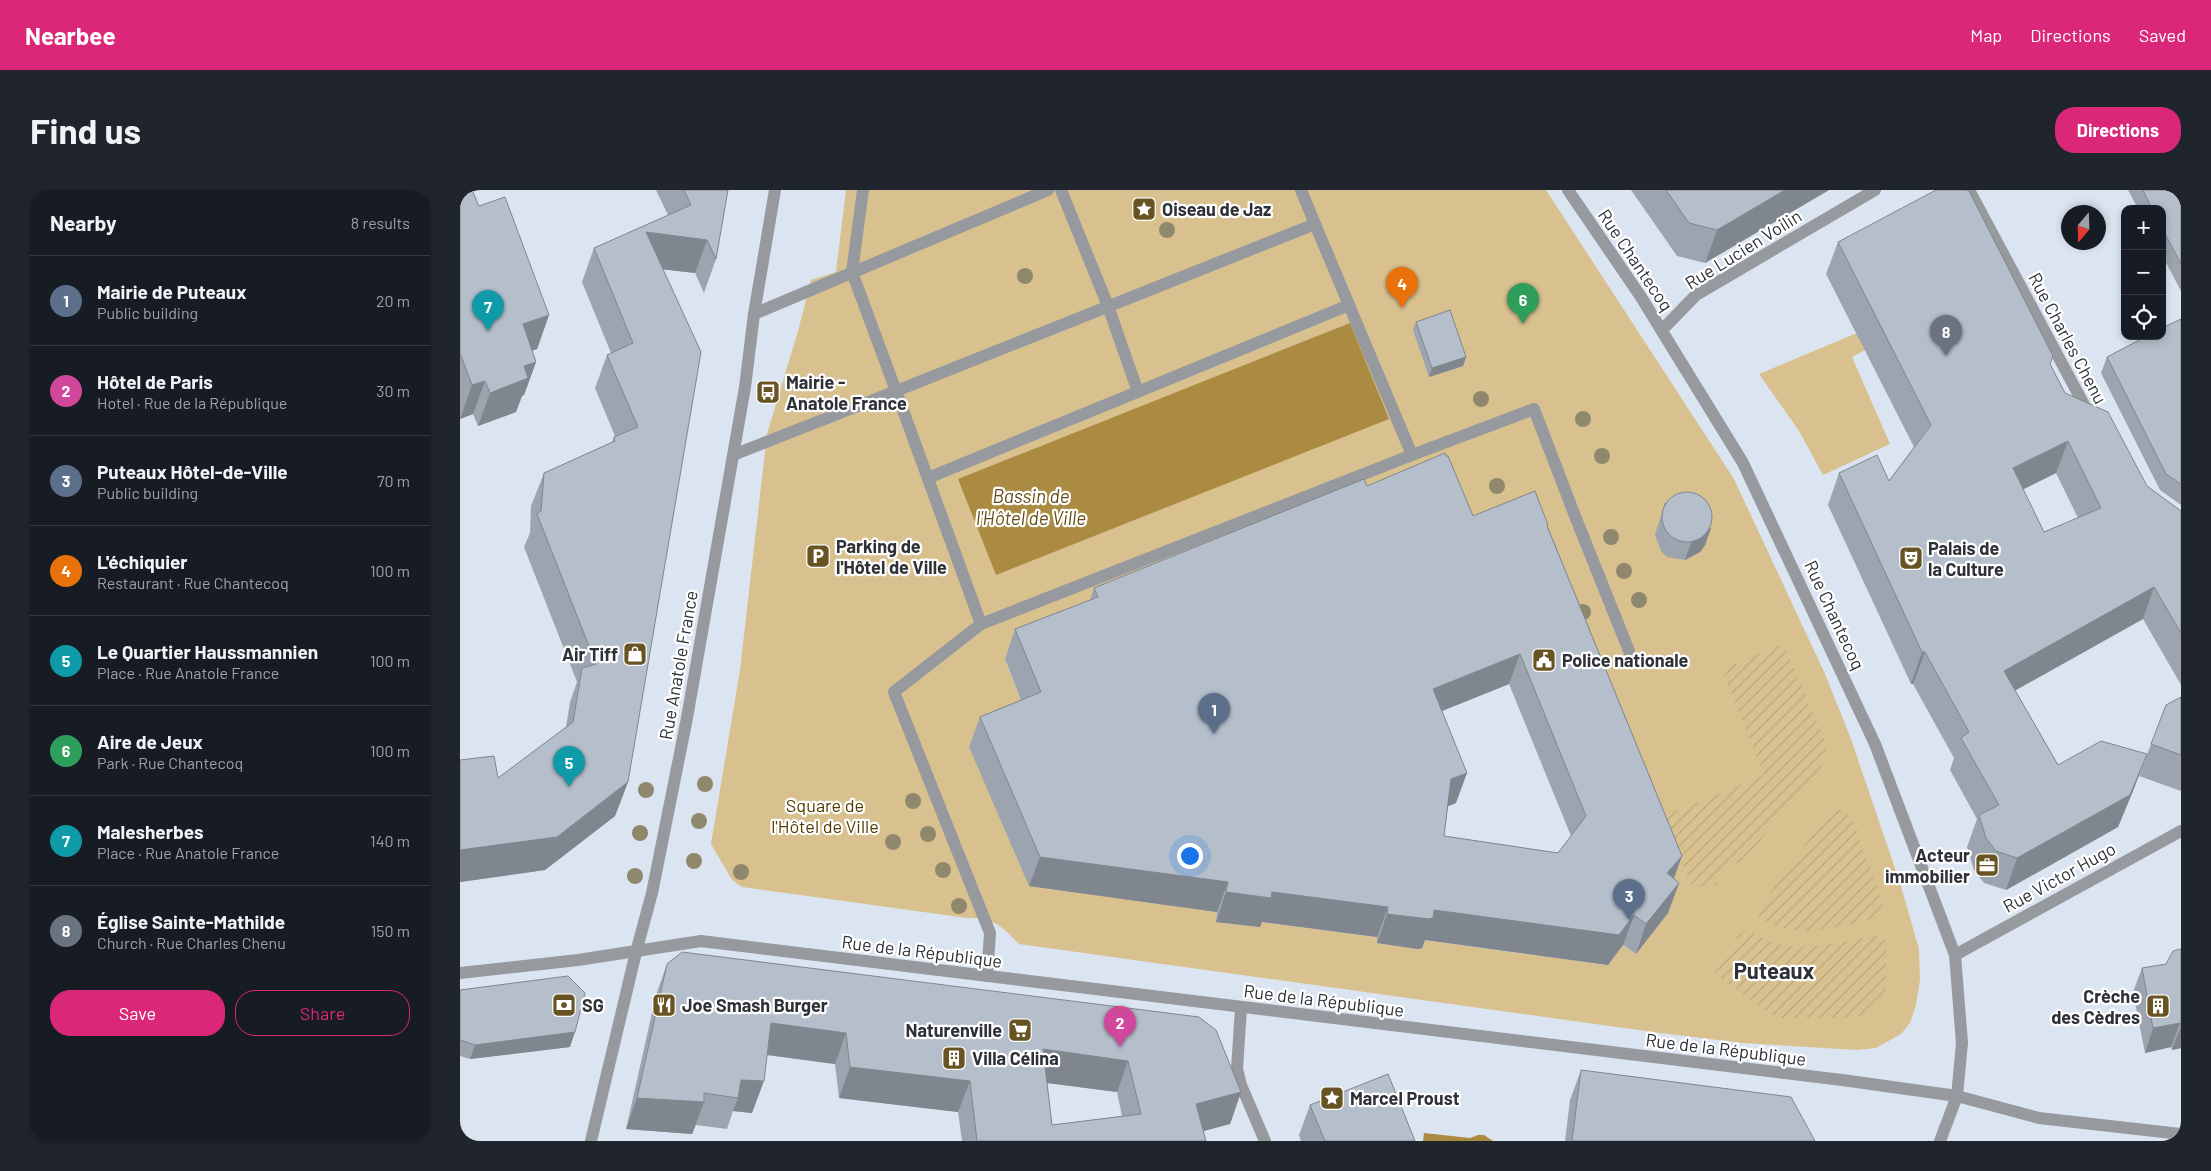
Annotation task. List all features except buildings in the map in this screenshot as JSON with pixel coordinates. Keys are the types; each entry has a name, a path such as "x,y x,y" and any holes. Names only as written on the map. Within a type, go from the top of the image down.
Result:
{"street":[{"name":"Rue Anatole France","path":"591,1141 652,893 687,718 745,387 754,314 775,190"},
{"path":"863,190 852,272 981,624"},
{"path":"754,314 1048,190"},
{"path":"1061,190 1108,306 1138,392"},
{"path":"1301,190 1412,455"},
{"name":"Rue Chantecoq","path":"1568,190 1662,330 1743,463 1862,713 1955,955 1962,1043 1957,1096 1940,1141"},
{"name":"Rue Lucien Voilin","path":"1662,330 1696,295 1874,190"},
{"name":"Rue Charles Chenu","path":"1969,190 2096,428"},
{"path":"733,455 1315,224"},
{"path":"928,478 1348,306"},
{"path":"987,976 990,933 894,692 981,624 1534,409 1575,516 1630,650"},
{"name":"Rue Victor Hugo","path":"1955,955 2181,831"},
{"name":"Rue de la République","path":"460,973 636,952 701,941 1842,1080 1957,1096 2039,1118 2181,1134"},
{"path":"1241,1008 1237,1069 1241,1085 1265,1141"}],"green space":[{"name":"Square de l'Hôtel de Ville","path":"846,190 1546,190 1734,479 1825,674 1851,739 1900,883 1919,949 1920,980 1916,1005 1910,1023 1901,1034 1876,1048 1857,1050 1743,1043 1019,944 1002,928 984,919 742,887 732,880 711,844 740,670 767,434 798,331 811,280 836,272","holes":["1536,556 1668,913 1636,954 1623,945 1608,965 1423,940 1418,948 1377,943 1377,937 1261,922 1260,927 1218,922 1216,920 1217,912 984,781 970,747 1030,721 1006,663"]},
{"path":"1857,333 1865,350 1852,357 1890,444 1823,475 1799,431 1759,374"},
{"path":"1778,645 1786,650 1822,733 1826,750 1823,763 1821,768 1742,862 1732,864 1721,872 1717,886 1692,887 1662,817 1764,775 1722,670"},
{"path":"1836,809 1846,810 1853,820 1883,905 1881,914 1852,924 1804,931 1786,929 1759,917 1759,908 1827,815"},
{"path":"1748,931 1776,944 1798,947 1819,946 1883,935 1886,942 1886,998 1876,1010 1856,1017 1780,1018 1768,1013 1716,974 1715,969 1739,935"}],"water":[{"name":"Bassin de l'Hôtel de Ville","path":"1350,323 1389,419 996,575 958,479"},
{"path":"1424,1133 1470,1138 1484,1135 1493,1141 1423,1141"}],"place":[{"name":"Oiseau de Jaz","path":"1144,209"},
{"name":"L'échiquier","path":"1402,308"},
{"name":"Aire de Jeux","path":"1523,324"},
{"name":"Malesherbes","path":"488,331"},
{"name":"Église Sainte-Mathilde","path":"1946,356"},
{"name":"Mairie - Anatole France","path":"768,392"},
{"name":"Parking de l'Hôtel de Ville","path":"818,556"},
{"name":"Palais de la Culture","path":"1911,558"},
{"name":"Air Tiff","path":"635,654"},
{"name":"Police nationale","path":"1544,660"},
{"name":"Mairie de Puteaux","path":"1214,734"},
{"name":"Le Quartier Haussmannien","path":"569,787"},
{"name":"Acteur immobilier","path":"1987,865"},
{"name":"Puteaux Hôtel-de-Ville","path":"1629,920"},
{"name":"SG","path":"564,1005"},
{"name":"Joe Smash Burger","path":"664,1005"},
{"name":"Crèche des Cèdres","path":"2158,1006"},
{"name":"Naturenville","path":"1020,1030"},
{"name":"Hôtel de Paris","path":"1120,1047"},
{"name":"Villa Célina","path":"954,1058"},
{"name":"Marcel Proust","path":"1332,1098"}],"district":[{"name":"Puteaux","path":"1774,970"}]}
